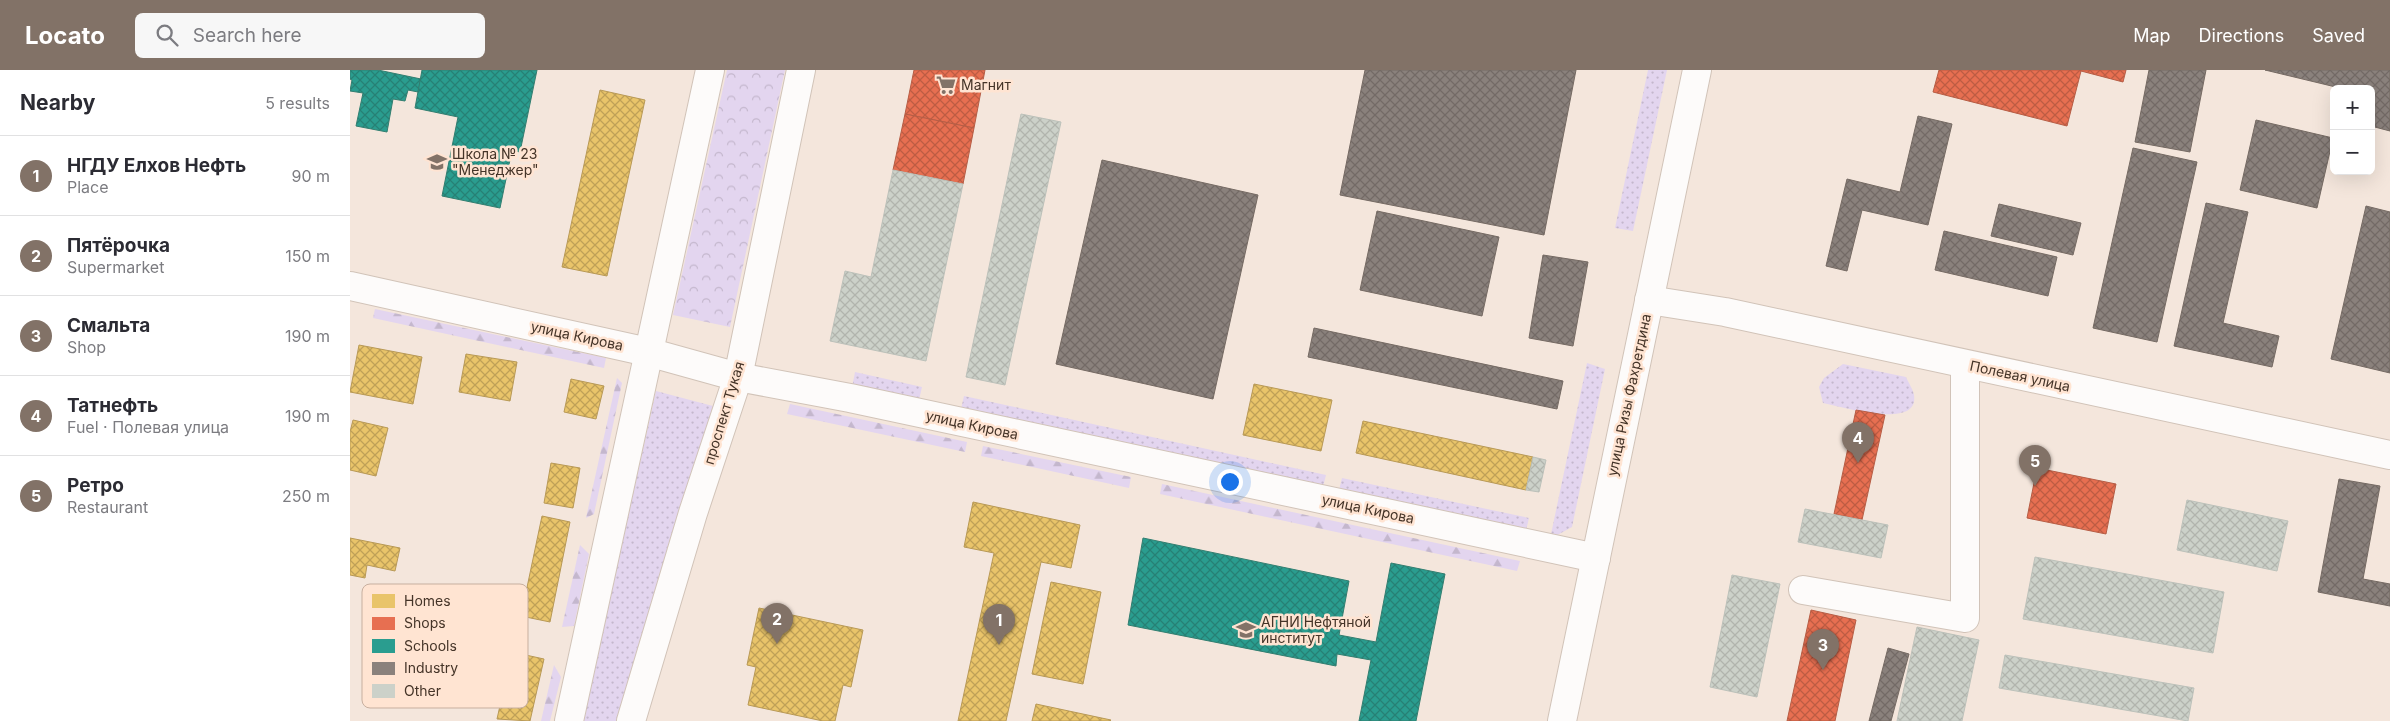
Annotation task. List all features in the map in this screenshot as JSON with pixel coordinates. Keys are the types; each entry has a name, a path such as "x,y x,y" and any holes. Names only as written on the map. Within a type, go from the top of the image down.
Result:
{"street":[{"path":"569,721 710,70"},
{"name":"проспект Тукая","path":"631,721 692,513 738,377 801,70"},
{"name":"улица Ризы Фахретдина","path":"1562,721 1697,70"},
{"name":"улица Кирова","path":"350,286 648,352 738,377 812,390 1596,558"},
{"name":"Полевая улица","path":"1649,300 1725,312 2390,455"},
{"path":"1803,590 1966,618 1965,371 1967,365"}],"green space":[{"path":"727,70 785,70 730,327 673,315"},
{"path":"1648,70 1667,70 1633,231 1615,228"},
{"path":"375,309 606,358 604,368 373,318"},
{"path":"1587,363 1605,369 1572,527 1550,539"},
{"path":"1843,364 1906,377 1914,395 1912,406 1905,412 1877,414 1823,403 1819,387 1824,378"},
{"path":"855,372 922,387 916,413 850,398"},
{"path":"617,378 622,383 594,514 586,518"},
{"path":"656,391 713,406 620,721 582,721"},
{"path":"964,396 1326,475 1320,499 958,422"},
{"path":"790,404 967,442 965,452 787,414"},
{"path":"983,446 1131,477 1129,488 981,456"},
{"path":"1342,478 1529,518 1523,543 1336,502"},
{"path":"1162,484 1520,561 1517,571 1160,494"},
{"path":"580,545 589,554 574,626 562,627"},
{"path":"554,665 561,677 550,721 541,721"}],"building: Homes":[{"path":"600,90 645,100 607,276 562,267"},
{"path":"359,345 422,357 413,404 350,392"},
{"path":"466,354 517,362 510,401 459,392"},
{"path":"571,379 604,386 596,419 564,412"},
{"path":"1254,384 1332,400 1321,451 1243,435"},
{"path":"353,420 388,428 376,476 350,470 350,432"},
{"path":"1363,421 1533,457 1526,490 1356,453"},
{"path":"551,463 580,468 573,508 544,503"},
{"path":"973,502 1080,525 1071,568 1041,562 1006,721 958,721 994,553 964,547"},
{"path":"542,516 570,522 550,622 528,617 528,584"},
{"path":"350,538 400,548 395,571 367,565 365,578 350,575"},
{"path":"1051,582 1101,592 1083,684 1032,674"},
{"path":"759,608 863,630 851,687 843,685 835,721 823,721 748,705 756,667 747,665"},
{"path":"528,656 544,659 530,721 497,719 499,708 528,708"},
{"path":"1036,704 1111,720 1032,721"}],"building: Shops":[{"path":"914,70 985,70 974,128 905,114"},
{"path":"1939,70 2126,70 2123,82 2081,71 2067,126 1933,92"},
{"path":"905,114 974,128 963,184 893,170"},
{"path":"1856,410 1885,415 1862,520 1834,514"},
{"path":"2037,468 2116,484 2106,534 2027,518"},
{"path":"1811,610 1856,620 1835,721 1787,721"}],"building: Schools":[{"path":"350,70 378,70 421,79 418,92 408,90 405,101 393,99 387,132 356,126 363,93 350,91 352,80 350,79"},
{"path":"422,70 537,70 520,152 512,150 500,208 442,196 458,117 415,108"},
{"name":"АГНИ Нефтяной институт","path":"1143,538 1349,581 1339,635 1376,642 1391,563 1445,574 1416,721 1359,721 1371,660 1337,654 1336,666 1128,625"}],"building: Industry":[{"path":"1365,70 1576,70 1544,235 1340,195"},
{"path":"2149,70 2206,70 2190,152 2135,142"},
{"path":"2265,70 2390,70 2390,131 2375,127 2375,85 2330,86"},
{"path":"1918,116 1952,124 1928,225 1862,210 1847,271 1826,266 1847,179 1900,192"},
{"path":"2256,120 2330,137 2330,151 2317,208 2240,190"},
{"path":"2133,148 2197,162 2157,342 2093,328"},
{"path":"1102,160 1258,195 1213,399 1056,364"},
{"path":"2206,203 2248,212 2223,323 2279,336 2272,367 2174,346"},
{"path":"1999,204 2081,223 2073,255 1991,236"},
{"path":"2366,206 2390,212 2390,373 2331,359"},
{"path":"1377,211 1499,237 1482,316 1360,290"},
{"path":"1944,231 2057,257 2048,296 1935,270"},
{"path":"1543,255 1588,262 1573,346 1529,338"},
{"path":"1314,328 1563,381 1557,409 1308,357"},
{"path":"2339,479 2380,486 2363,579 2390,584 2390,606 2318,592"},
{"path":"1888,648 1909,654 1891,721 1869,721"}],"building: Other":[{"path":"1021,114 1061,122 1005,385 966,377"},
{"path":"893,170 963,184 926,361 830,341 845,271 871,277"},
{"path":"1533,457 1546,460 1539,492 1526,490"},
{"path":"2187,500 2288,521 2277,571 2177,550"},
{"path":"1805,509 1888,525 1881,558 1798,542"},
{"path":"2035,557 2224,592 2213,653 2023,619"},
{"path":"1732,575 1780,584 1757,697 1710,687"},
{"path":"1917,627 1979,640 1962,721 1897,721"},
{"path":"2005,655 2194,688 2188,721 1999,688"}],"place":[{"name":"Магнит","path":"946,85"},
{"name":"Школа № 23 \"Менеджер\"","path":"437,162"},
{"name":"Татнефть","path":"1858,463"},
{"name":"Ретро","path":"2035,486"},
{"name":"АГНИ Нефтяной институт","path":"1246,630"},
{"name":"Пятёрочка","path":"777,644"},
{"name":"НГДУ Елхов Нефть","path":"999,645"},
{"name":"Смальта","path":"1823,670"}]}
